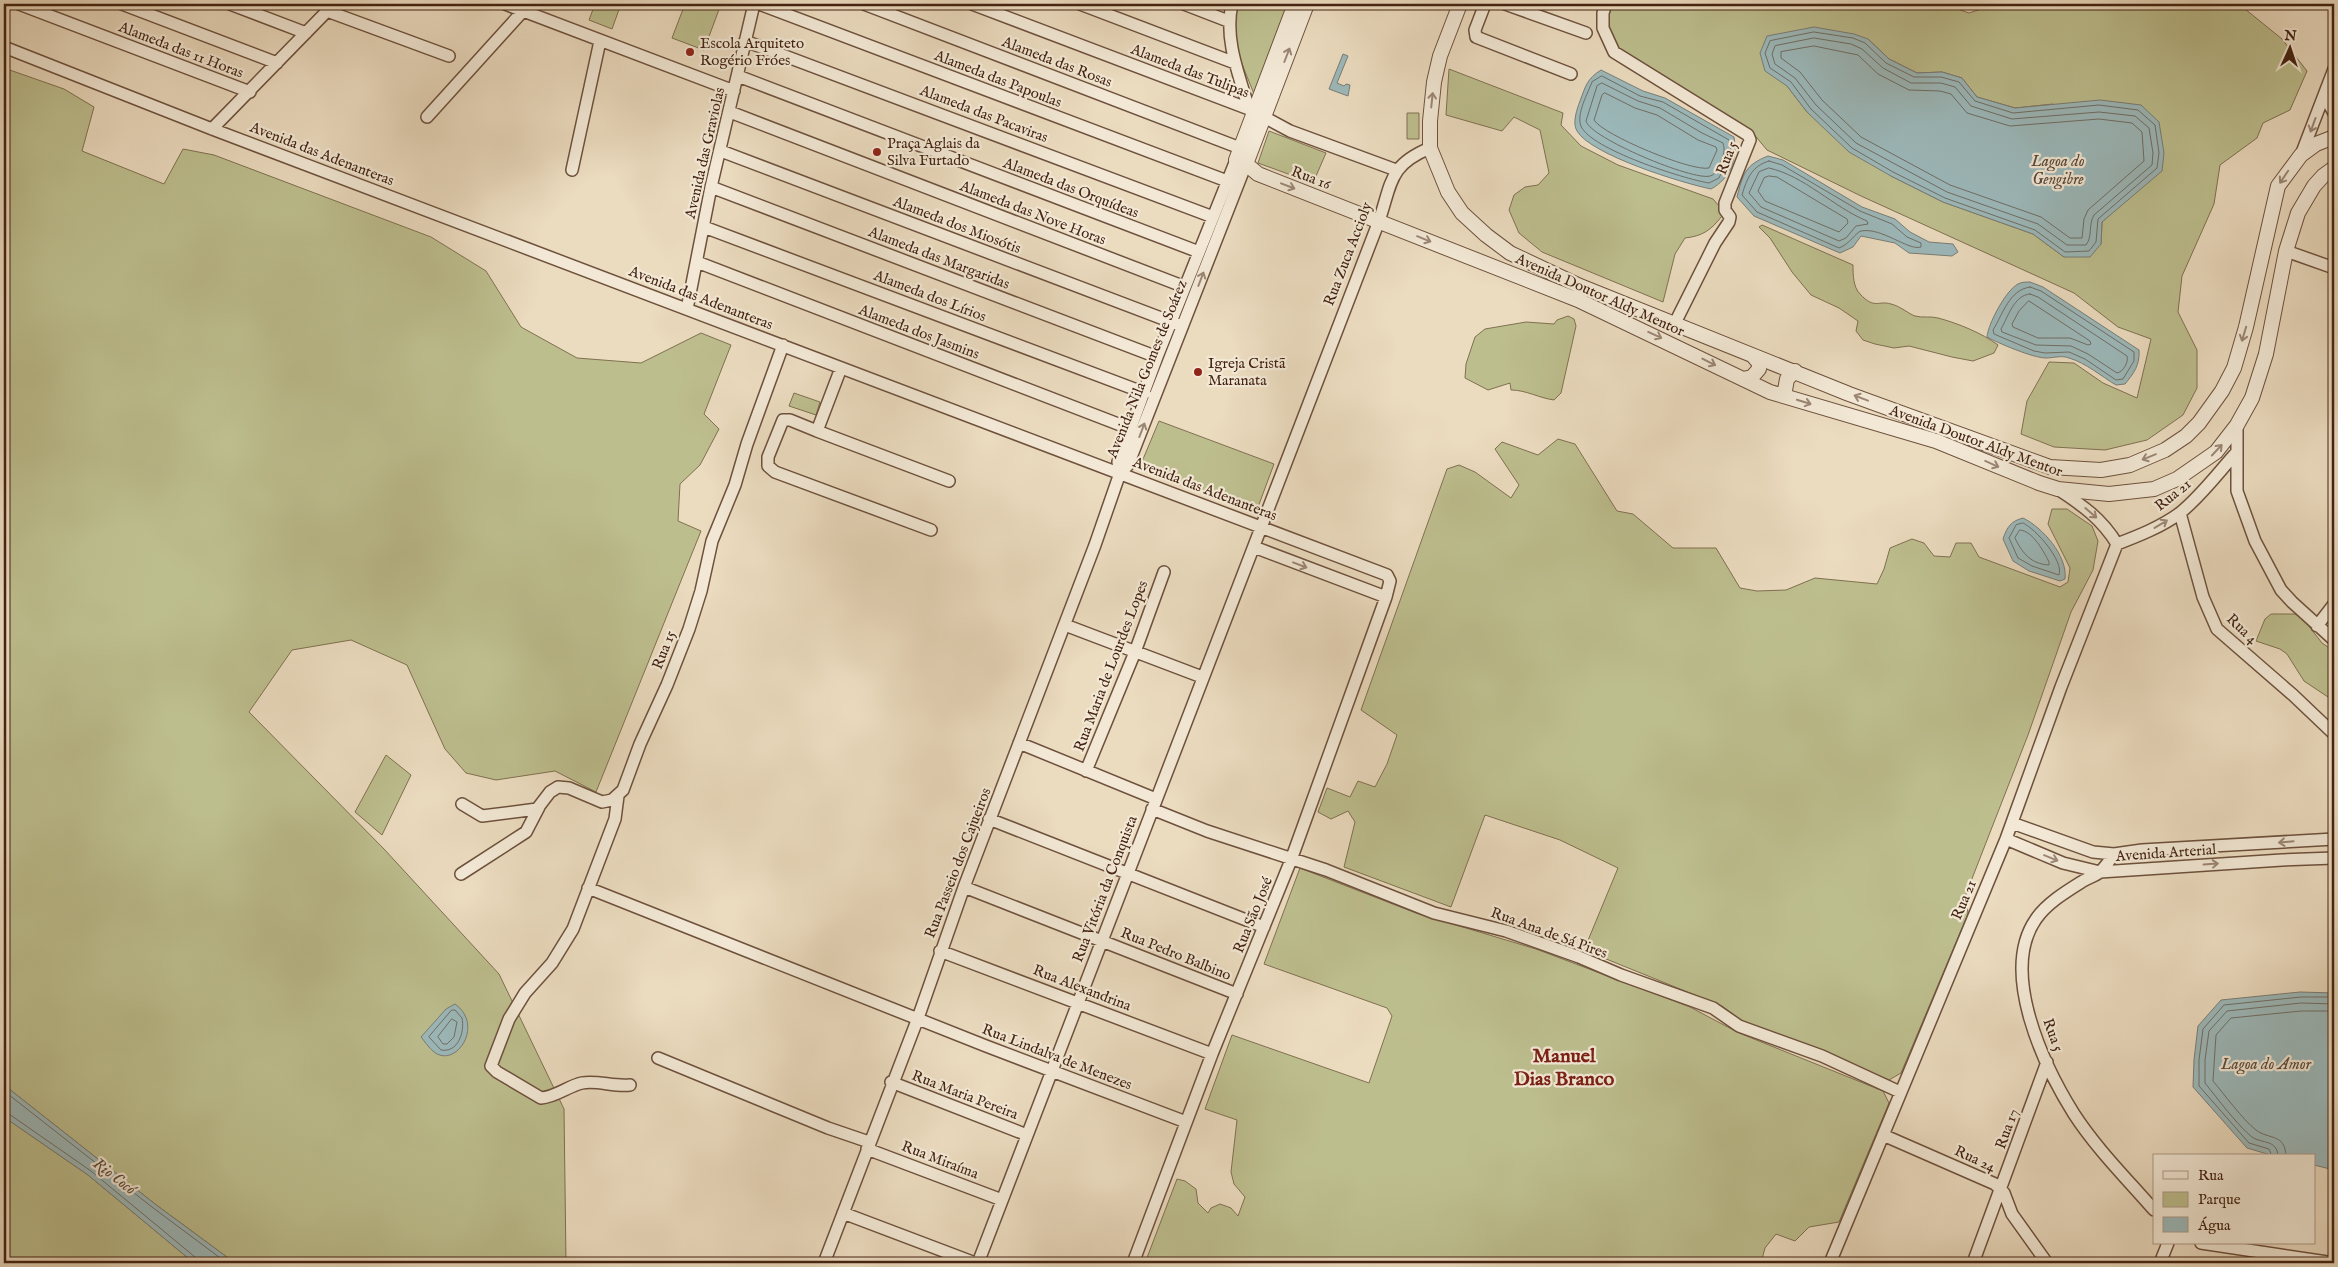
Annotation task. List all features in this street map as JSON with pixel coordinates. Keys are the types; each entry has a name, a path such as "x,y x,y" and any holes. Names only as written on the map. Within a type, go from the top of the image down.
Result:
{"street":[{"name":"Alameda das 11 Horas","path":"19,4 250,92"},
{"path":"122,4 277,63"},
{"path":"230,4 306,33"},
{"path":"505,4 734,91"},
{"name":"Avenida das Graviolas","path":"687,309 712,187 754,4"},
{"name":"Alameda das Papoulas","path":"759,4 1227,181"},
{"name":"Alameda das Rosas","path":"864,4 1241,157"},
{"name":"Alameda das Tulipas","path":"972,4 1256,113 1290,130 1396,170"},
{"path":"1080,4 1235,63"},
{"path":"1184,4 1228,20"},
{"path":"1232,4 1228,20 1235,63 1256,113"},
{"name":"Avenida Nila Gomes de Soárez","path":"1120,473 1128,465 1177,324 1241,157 1295,4"},
{"name":"Avenida Nila Gomes de Soárez","path":"1256,113 1307,4"},
{"path":"1396,170 1402,162 1430,148 1430,121 1434,82 1440,56 1460,4"},
{"path":"1485,4 1475,30 1476,37 1571,74"},
{"path":"1505,4 1586,33"},
{"name":"Rua 5","path":"1606,4 1603,13 1604,28 1614,52 1713,112 1749,137 1749,144 1725,206 1730,222 1716,243 1676,323"},
{"path":"212,129 331,8 448,56"},
{"path":"427,117 524,11"},
{"path":"572,170 600,41"},
{"name":"Alameda das Pacaviras","path":"745,41 1213,216"},
{"name":"Avenida das Adenanteras","path":"4,47 212,129 1387,575"},
{"path":"2302,155 2334,69"},
{"name":"Alameda das Orquídeas","path":"738,76 1199,252"},
{"path":"2324,95 2334,113"},
{"name":"Alameda das Nove Horas","path":"730,112 1185,287"},
{"name":"Avenida Doutor Aldy Mentor","path":"1430,148 1448,192 1462,213 1497,244 1533,265 1580,286 1858,397 2038,464 2069,470 2117,468 2165,450 2186,436 2208,413 2222,392 2234,368 2246,326 2275,194 2283,178 2302,155 2316,144 2334,137"},
{"name":"Alameda dos Miosótis","path":"721,151 1177,324"},
{"name":"Avenida Nila Gomes de Soárez","path":"1120,473 1118,462 1145,394 1157,357 1177,324 1185,287 1227,181 1241,157"},
{"name":"Rua 16","path":"1241,157 1264,177 1379,221"},
{"name":"Avenida Doutor Aldy Mentor","path":"1379,221 1578,300 1742,379 1784,396 1936,441 2022,477 2058,489 2109,494 2160,487 2177,480 2216,452 2237,425 2252,398 2259,377 2286,251 2303,203 2323,176 2334,168"},
{"name":"Rua Zuca Accioly","path":"1262,526 1379,221 1396,170"},
{"name":"Alameda das Margaridas","path":"712,187 1157,357"},
{"name":"Alameda dos Lírios","path":"704,227 1145,394"},
{"path":"2286,251 2334,268"},
{"name":"Alameda dos Jasmins","path":"697,262 1131,428"},
{"path":"2255,285 2279,290"},
{"name":"Rua 15","path":"618,796 629,777 640,744 667,685 689,629 701,591 712,541 736,485 747,444 783,345"},
{"path":"1742,379 1754,376 1759,369 1758,363 1753,356"},
{"path":"817,431 841,368"},
{"path":"1784,396 1787,379 1795,371"},
{"path":"931,530 775,472 768,466 768,457 783,420 790,420 949,481"},
{"path":"2237,425 2237,491 2255,541 2281,590 2334,640"},
{"name":"Rua 21","path":"1830,1263 2006,839 2061,687 2117,544 2153,529 2180,513 2204,490 2236,453"},
{"name":"Rua Passeio dos Cajueiros","path":"824,1263 891,1082 918,1018 940,951 1065,625 1120,473"},
{"path":"2058,489 2096,516 2108,528 2117,544"},
{"name":"Rua 4","path":"2180,513 2203,597 2217,629 2293,695 2334,734"},
{"name":"Rua Vitória da Conquista","path":"977,1263 1262,526"},
{"path":"1254,547 1386,597"},
{"name":"Rua Maria de Lourdes Lopes","path":"1086,771 1135,652 1164,572"},
{"name":"Rua São José","path":"1133,1263 1212,1054 1291,860 1386,597 1390,581 1387,575"},
{"path":"2317,626 2334,604"},
{"path":"1065,625 1202,677"},
{"name":"Rua Ana de Sá Pires","path":"1019,743 1086,771 1207,831 1326,870 1434,913 1506,931 1579,957 1621,976 1713,1008 1740,1026 1822,1056 1900,1092"},
{"path":"461,874 526,832 539,807 550,792 558,787 569,788 602,802 618,796 615,819 573,929 552,963 526,993 509,1019 491,1066 497,1072 541,1098 549,1097 584,1082 619,1086 630,1085"},
{"path":"462,804 477,815 488,817 539,807"},
{"path":"989,820 1264,927"},
{"name":"Avenida Arterial","path":"2012,823 2080,848 2114,854 2142,850 2334,839"},
{"name":"Avenida Arterial","path":"2006,839 2063,863 2100,872 2334,858"},
{"path":"2100,872 2114,854"},
{"name":"Rua 5","path":"2100,872 2045,908 2028,934 2024,948 2023,988 2032,1022 2047,1062 2080,1121 2153,1209"},
{"name":"Rua Pedro Balbino","path":"964,887 1237,994"},
{"name":"Rua Lindalva de Menezes","path":"588,888 1186,1122"},
{"name":"Rua Alexandrina","path":"940,951 1212,1054"},
{"name":"Rua Miraíma","path":"658,1058 1002,1200"},
{"name":"Rua 17","path":"1973,1263 2047,1062"},
{"name":"Rua Maria Pereira","path":"891,1082 1027,1135"},
{"name":"Rua 24","path":"1883,1135 1988,1180 2001,1190 2012,1214 2047,1263"},
{"path":"843,1214 977,1263"},
{"path":"2160,1263 2168,1244"},
{"path":"2208,1244 2328,1262"}],"green space":[{"path":"595,4 621,4 612,29 589,20"},
{"path":"685,4 721,4 704,50 672,38"},
{"path":"1237,4 1289,4 1254,94 1235,40 1234,29"},
{"path":"1611,4 1943,4 1969,13 1981,9 1982,4 2247,4 2245,9 2282,39 2307,71 2290,110 2263,123 2257,138 2220,165 2214,204 2182,276 2178,312 2197,350 2197,388 2183,415 2147,440 2105,450 2054,447 2021,434 2027,401 2049,362 2074,363 2103,383 2137,398 2151,339 2118,327 2074,293 1861,196 1767,150 1752,132 1625,54 1614,42 1608,31 1607,19","holes":["1868,39 1889,59 1917,73 1942,72 1962,78 1977,97 2015,108 2053,104 2129,197 2102,222 2101,244 2064,257 2033,234 1943,202 1891,176 1807,112 1787,86"]},
{"path":"4,68 64,89 94,107 82,151 164,184 183,149 214,155 431,237 486,271 521,327 577,358 641,363 701,333 731,345 704,414 719,429 700,465 680,484 678,521 701,531 596,792 555,771 496,780 466,773 445,749 407,665 351,640 292,650 249,712 384,849 499,974 564,1109 566,1263 235,1263 155,1204 4,1085"},
{"path":"1449,69 1563,113 1561,125 1581,146 1618,165 1713,199 1719,206 1722,216 1706,232 1685,238 1675,254 1663,302 1542,252 1519,233 1509,210 1514,195 1525,187 1538,185 1549,173 1540,130 1514,117 1502,131 1446,115"},
{"path":"1407,113 1419,113 1419,139 1407,139"},
{"path":"1269,131 1326,153 1313,183 1258,163"},
{"path":"1762,225 1853,265 1856,288 1869,302 1891,304 1915,316 1935,317 1961,326 1985,336 1998,345 1994,353 1973,361 1909,346 1894,348 1863,340 1856,331 1858,321 1839,308 1811,295 1792,272 1770,238 1759,227"},
{"path":"1568,316 1574,319 1576,326 1561,393 1554,400 1522,391 1511,390 1510,383 1488,390 1465,378 1466,364 1475,337 1485,329 1526,322 1554,324 1557,320"},
{"path":"794,393 820,402 816,415 789,406"},
{"path":"1159,421 1274,464 1258,507 1252,511 1144,470 1141,464"},
{"path":"1558,439 1575,444 1617,511 1633,514 1673,548 1716,548 1740,588 1757,591 1786,590 1815,578 1877,584 1890,548 1912,539 1924,543 1934,556 1950,557 1956,543 1971,543 1979,557 2060,587 2068,582 2070,568 2048,524 2052,509 2067,509 2092,526 2098,541 2093,570 2071,612 2028,735 1966,894 1968,914 1901,1073 1889,1080 1741,1020 1722,1006 1584,950 1618,868 1560,840 1485,815 1451,907 1344,867 1355,822 1348,811 1331,819 1318,812 1327,788 1350,797 1358,781 1375,787 1387,764 1397,735 1361,710 1447,469 1459,465 1475,472 1511,498 1519,485 1495,449 1502,442 1538,455"},
{"path":"2271,614 2294,614 2301,616 2322,643 2334,651 2334,701 2304,681 2287,654 2280,649 2256,641 2265,619"},
{"path":"386,755 411,775 382,835 355,812"},
{"path":"1300,868 1416,913 1536,949 1690,1007 1739,1033 1883,1091 1889,1103 1839,1222 1809,1227 1795,1241 1776,1234 1765,1248 1761,1263 1145,1263 1177,1179 1185,1181 1196,1189 1198,1203 1208,1213 1211,1208 1220,1204 1231,1208 1238,1216 1245,1197 1234,1184 1231,1172 1237,1120 1205,1109 1232,1035 1369,1083 1392,1016 1387,1008 1264,964"},
{"path":"4,1117 88,1175 194,1263 4,1263"}],"water":[{"name":"Lagoa do Gengibre","path":"1814,27 1854,34 1868,39 1889,59 1917,73 1942,72 1962,78 1977,97 2015,108 2100,100 2141,105 2159,122 2164,153 2162,171 2102,222 2101,244 2090,257 2064,257 2033,234 1943,202 1849,152 1807,112 1787,86 1765,71 1760,53 1767,36"},
{"path":"1343,54 1348,56 1337,83 1344,86 1346,84 1350,85 1348,96 1329,89"},
{"path":"1601,70 1643,91 1665,98 1734,137 1735,153 1728,174 1723,180 1711,189 1680,181 1638,167 1600,149 1586,140 1577,131 1575,116 1587,83"},
{"path":"1768,156 1783,160 1862,207 1895,219 1910,232 1929,242 1953,244 1958,252 1952,256 1909,253 1895,243 1861,236 1853,247 1840,253 1754,216 1737,197 1746,171 1754,163"},
{"path":"2030,282 2043,287 2139,350 2136,368 2125,384 2116,385 2075,360 2066,357 2046,358 2033,356 1987,337 1994,316 2008,293 2019,283"},
{"path":"2023,518 2038,528 2052,543 2062,561 2065,579 2060,581 2029,571 2013,561 2003,539 2010,525"},
{"name":"Lagoa do Amor","path":"2300,992 2334,993 2334,1170 2316,1166 2316,1154 2267,1154 2247,1148 2193,1087 2198,1026 2221,1000"},
{"path":"455,1004 464,1013 467,1033 464,1042 458,1050 451,1055 442,1056 434,1052 421,1037 446,1009"},
{"name":"Rio Cocó","path":"4,1085 155,1204 235,1263 194,1263 88,1175 4,1117"}],"place":[{"name":"Escola Arquiteto Rogério Fróes","path":"690,52"},
{"name":"Praça Aglais da Silva Furtado","path":"877,152"},
{"name":"Igreja Cristã Maranata","path":"1198,372"}],"district":[{"name":"Manuel Dias Branco","path":"1564,1068"}]}
